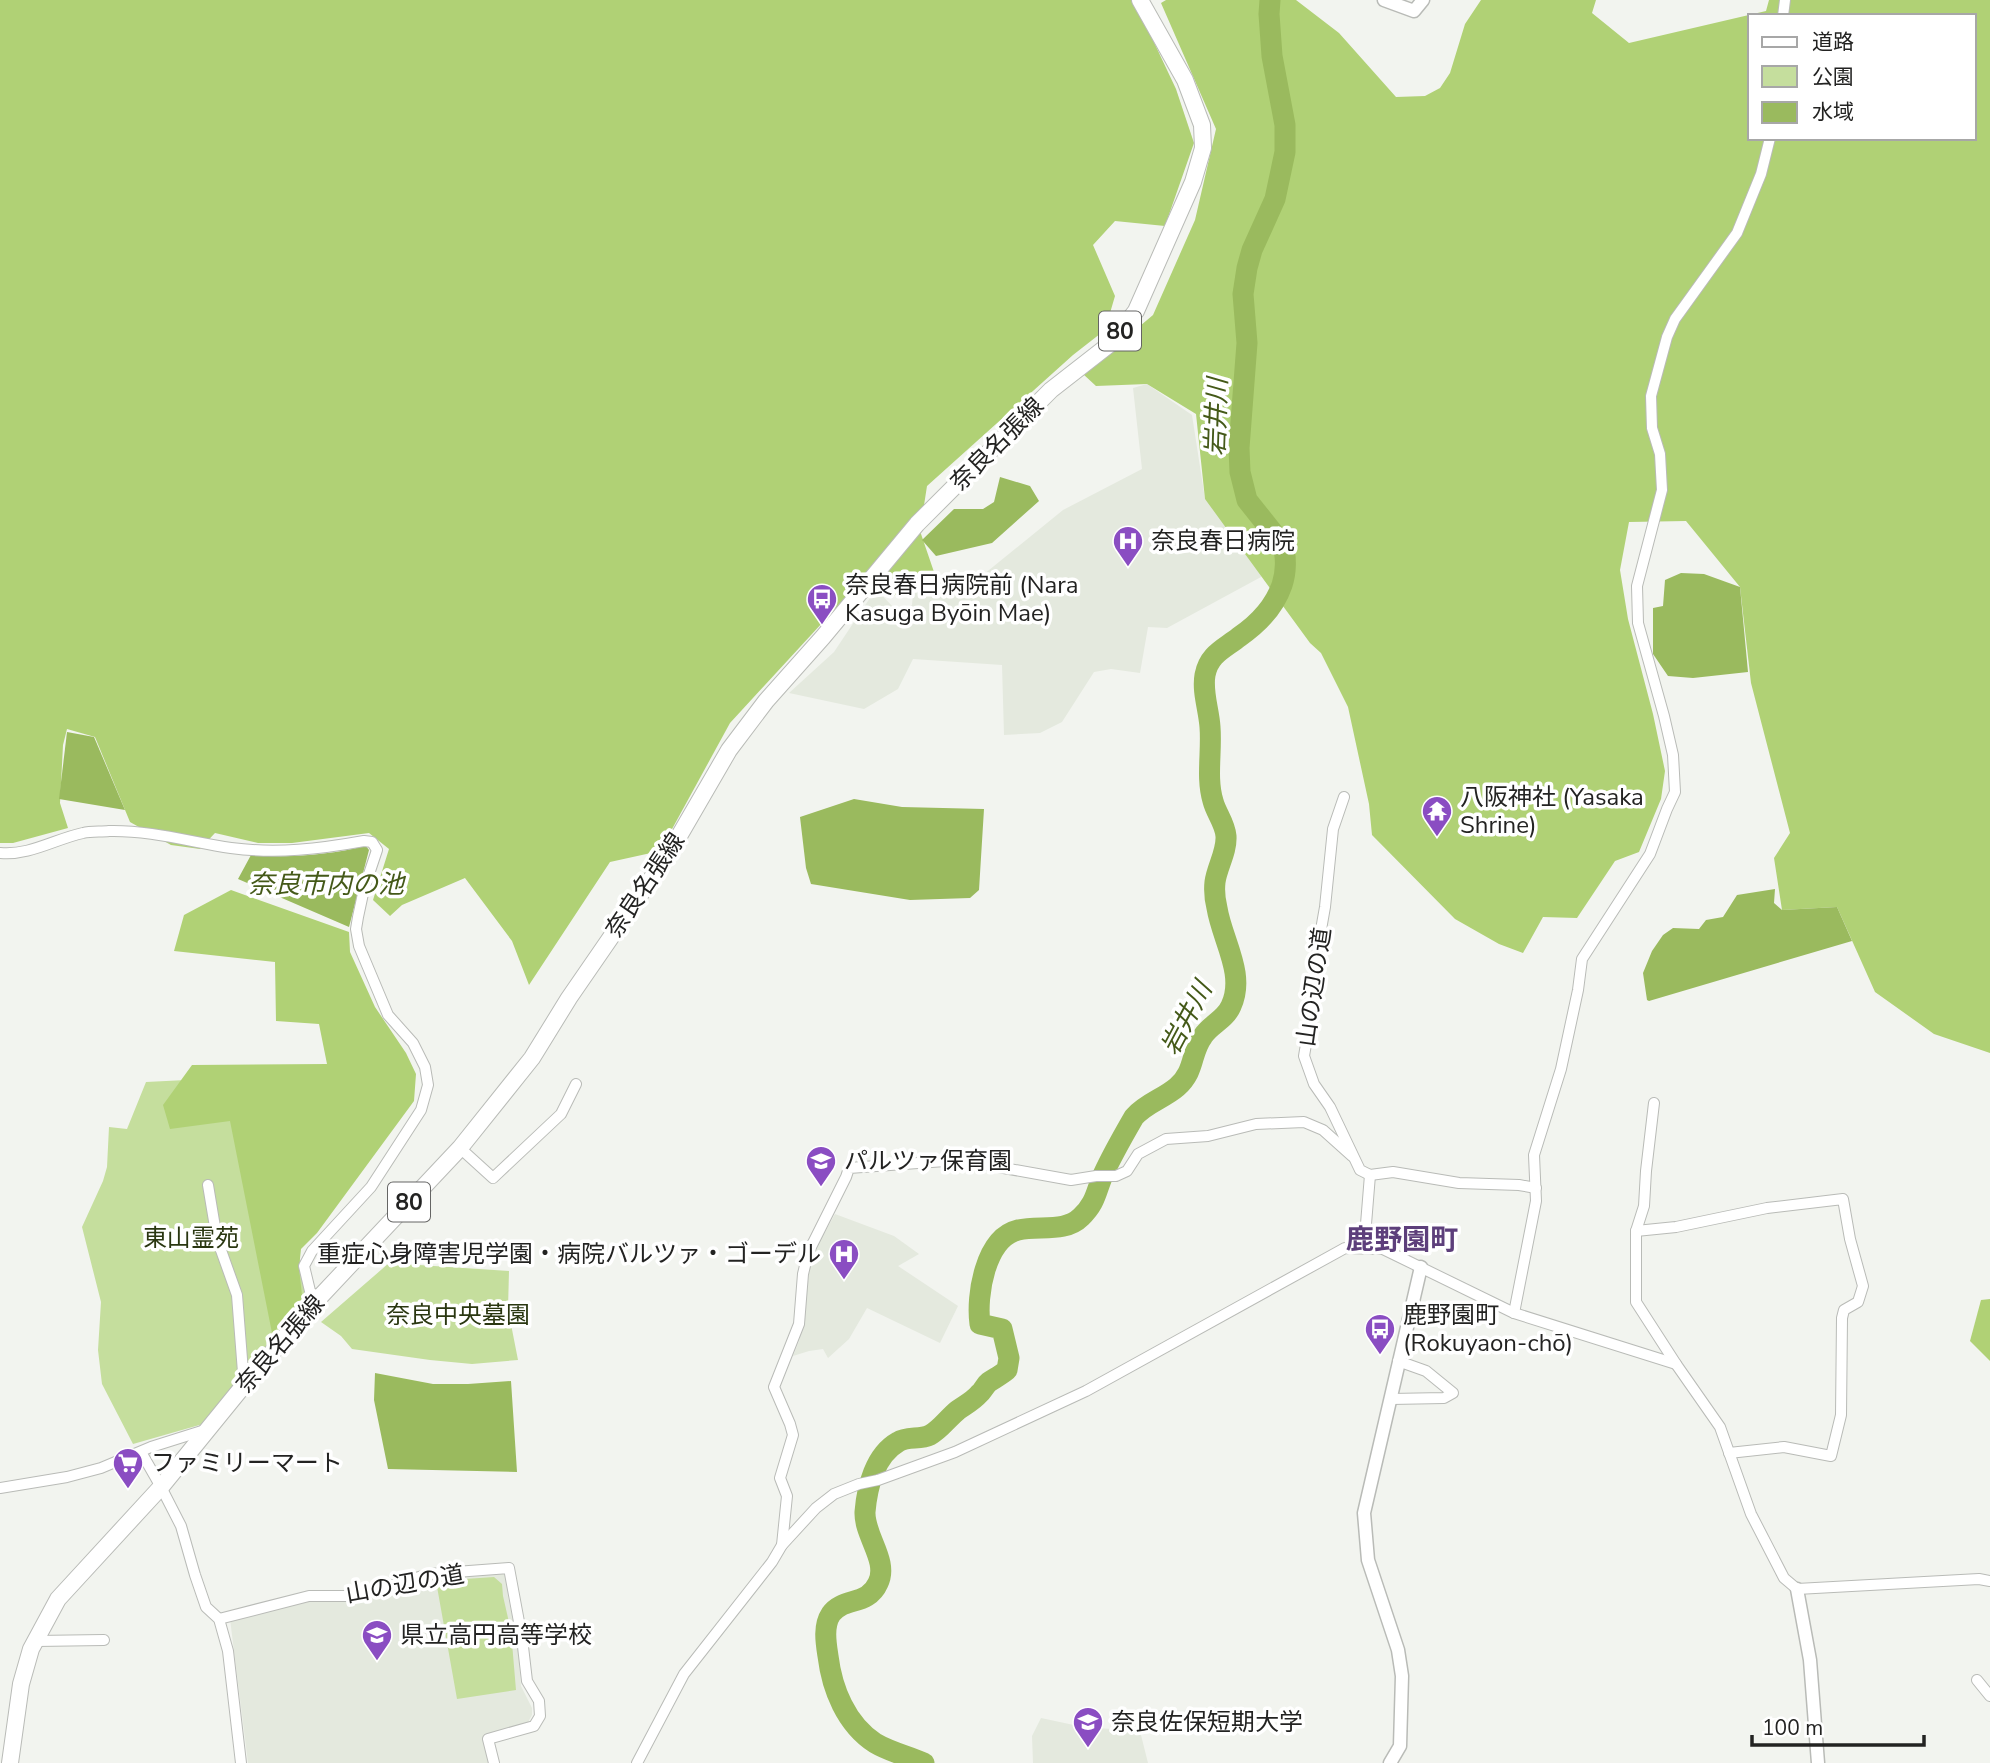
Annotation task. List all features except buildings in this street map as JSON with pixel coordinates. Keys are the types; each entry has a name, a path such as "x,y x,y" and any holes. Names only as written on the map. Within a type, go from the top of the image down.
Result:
{"main road":[{"name":"奈良名張線","path":"10,1763 21,1684 31,1649 58,1599 162,1487 318,1299 460,1148 532,1058 569,998 671,849 729,750 766,701 917,524 1051,390 1110,344 1136,311 1193,182 1203,148 1202,125 1185,80 1140,0"}],"street":[{"path":"1384,0 1414,11 1423,0"},
{"path":"1514,1313 1536,1201 1534,1155 1561,1069 1582,959 1650,854 1675,792 1673,755 1638,623 1637,586 1662,490 1660,454 1652,428 1651,396 1667,337 1675,319 1737,233 1761,174 1770,140"},
{"name":"山の辺の道","path":"1344,797 1333,829 1325,907 1316,958 1314,997 1304,1056 1314,1084 1330,1107 1352,1156"},
{"path":"0,853 24,851 84,833 113,831 276,852 372,842 377,850 358,917 356,929 359,946 388,1015 413,1043 425,1067 428,1085 421,1110 371,1187 312,1251 304,1266 310,1290 318,1299"},
{"path":"460,1148 492,1178 561,1114 576,1084"},
{"path":"1654,1103 1644,1206 1636,1231 1636,1302 1720,1427 1751,1514 1784,1578 1797,1589 1810,1660 1818,1763"},
{"path":"782,1545 787,1496 780,1478 793,1436 774,1387 799,1324 803,1274 808,1253 849,1168 958,1160 1071,1180 1116,1176 1128,1171 1138,1154 1166,1139 1208,1136 1256,1124 1304,1122 1323,1130 1352,1156 1360,1170 1370,1175 1393,1172 1459,1183 1536,1188"},
{"path":"1359,1247 1366,1224 1370,1175"},
{"path":"208,1185 217,1239 237,1295 244,1385"},
{"path":"1636,1231 1676,1227 1767,1208 1843,1199 1850,1240 1863,1286 1858,1302 1844,1310 1842,1318 1841,1415 1831,1456 1784,1447 1730,1453"},
{"path":"637,1763 684,1674 772,1562 782,1545 834,1494 954,1452 1086,1391 1345,1248 1383,1249 1514,1313 1676,1364"},
{"path":"1390,1763 1399,1746 1402,1676 1398,1650 1368,1560 1364,1513 1421,1267"},
{"path":"1391,1399 1444,1398 1453,1393 1426,1371 1398,1361"},
{"path":"0,1488 67,1477 101,1468 151,1447 209,1429"},
{"path":"141,1452 181,1526 206,1608 219,1619 228,1651 241,1763"},
{"name":"山の辺の道","path":"219,1619 309,1596 356,1596 429,1574 509,1568 527,1681 539,1701 540,1716 534,1726 488,1739 494,1763"},
{"path":"1797,1589 1979,1579 1990,1581"},
{"path":"36,1641 104,1640"},
{"path":"1977,1680 1990,1696"}],"shaded area":[{"path":"0,0 1134,0 1176,89 1194,143 1165,226 1115,221 1093,245 1115,296 1105,330 1073,355 927,486 920,531 934,572 892,597 858,584 730,723 660,851 610,862 529,985 512,941 465,878 402,905 390,916 373,900 389,849 369,833 292,843 258,843 215,833 200,849 171,845 130,822 95,737 67,729 63,745 60,803 68,828 13,843 0,843"},
{"path":"1166,0 1296,0 1339,33 1396,97 1425,96 1440,88 1450,73 1465,24 1481,0 1596,0 1592,13 1629,43 1748,15 1748,140 1976,140 1976,14 1753,14 1766,11 1769,0 1990,0 1990,1053 1934,1034 1875,992 1837,907 1782,910 1774,858 1790,833 1751,683 1740,587 1686,521 1629,522 1620,570 1628,619 1665,771 1661,799 1639,852 1615,861 1577,918 1543,917 1523,953 1499,944 1455,919 1372,835 1369,804 1348,707 1321,653 1310,643 1205,499 1196,414 1147,384 1096,386 1083,374 1153,315 1195,220 1216,129 1161,3"},
{"name":"奈良春日病院","path":"1147,384 1192,415 1205,499 1269,559 1261,577 1167,628 1148,627 1140,673 1111,669 1094,672 1062,722 1040,733 1004,735 1002,665 913,659 898,689 864,709 789,693 834,652 876,589 894,608 912,605 914,581 978,579 1063,510 1142,469 1133,388"},
{"path":"231,890 349,932 350,952 375,1007 406,1053 416,1074 414,1101 317,1233 301,1249 299,1268 303,1304 272,1333 230,1121 170,1129 163,1105 192,1065 327,1064 319,1024 276,1021 275,962 174,951 184,915"},
{"path":"835,1214 894,1236 919,1254 898,1266 958,1306 940,1343 867,1308 849,1339 828,1358 823,1349 793,1356 803,1323 811,1257"},
{"path":"1990,1299 1990,1361 1970,1341 1981,1300"},
{"name":"県立高円高等学校","path":"498,1570 506,1574 517,1638 521,1686 532,1708 532,1715 527,1724 483,1738 488,1763 248,1763 230,1619 430,1578"},
{"name":"奈良佐保短期大学","path":"1041,1718 1083,1727 1140,1731 1148,1763 1033,1763 1032,1736"}],"green space":[{"name":"東山霊苑","path":"264,1076 308,1303 255,1358 203,1424 133,1444 102,1384 98,1350 101,1302 82,1227 107,1167 109,1127 127,1129 146,1082"},
{"name":"奈良中央墓園","path":"389,1263 509,1271 508,1309 518,1360 472,1364 352,1349 341,1336 321,1322"},
{"path":"494,1577 502,1584 511,1631 516,1690 457,1699 436,1581"}],"water":[{"path":"1000,477 1030,486 1039,501 992,543 936,556 922,540 954,509 983,509 994,502"},
{"path":"1681,573 1704,574 1740,587 1748,672 1693,678 1668,676 1653,654 1653,608 1663,606 1665,580"},
{"path":"67,732 94,737 125,810 59,799"},
{"path":"854,799 902,807 984,809 979,890 970,898 910,900 811,884 806,868 800,817"},
{"name":"奈良市内の池","path":"366,846 369,850 349,927 238,879 251,855 309,855"},
{"path":"1775,889 1774,903 1782,910 1837,907 1852,941 1647,1000 1643,973 1652,951 1663,935 1673,928 1699,929 1706,920 1723,917 1737,895"},
{"path":"375,1373 433,1384 511,1381 517,1472 388,1469 374,1400"}],"waterway":[{"name":"岩井川","path":"924,1763 875,1743 856,1726 837,1693 826,1646 827,1624 831,1614 842,1605 868,1595 874,1590 881,1575 865,1512 874,1472 890,1448 902,1440 934,1433 977,1396 989,1382 1007,1370 1009,1358 1002,1329 980,1324 982,1284 990,1256 1007,1235 1018,1230 1067,1225 1086,1212 1134,1117 1183,1081 1199,1042 1228,1011 1235,994 1232,957 1215,895 1215,882 1226,836 1211,792 1210,727 1204,681 1207,668 1214,657 1265,615 1279,593 1285,570 1282,544 1247,500 1240,472 1239,448 1247,343 1243,294 1247,268 1252,250 1275,199 1285,152 1285,125 1272,56 1270,0"}],"place":[{"name":"奈良春日病院","path":"1128,568"},
{"name":"奈良春日病院前 (Nara Kasuga Byōin Mae)","path":"822,626"},
{"name":"八阪神社 (Yasaka Shrine)","path":"1437,838"},
{"name":"パルツァ保育園","path":"821,1188"},
{"name":"重症心身障害児学園・病院バルツァ・ゴーデル","path":"844,1281"},
{"name":"鹿野園町 (Rokuyaon-chō)","path":"1380,1356"},
{"name":"ファミリーマート","path":"128,1490"},
{"name":"県立高円高等学校","path":"377,1662"},
{"name":"奈良佐保短期大学","path":"1088,1749"}],"district":[{"name":"鹿野園町","path":"1402,1239"}]}
